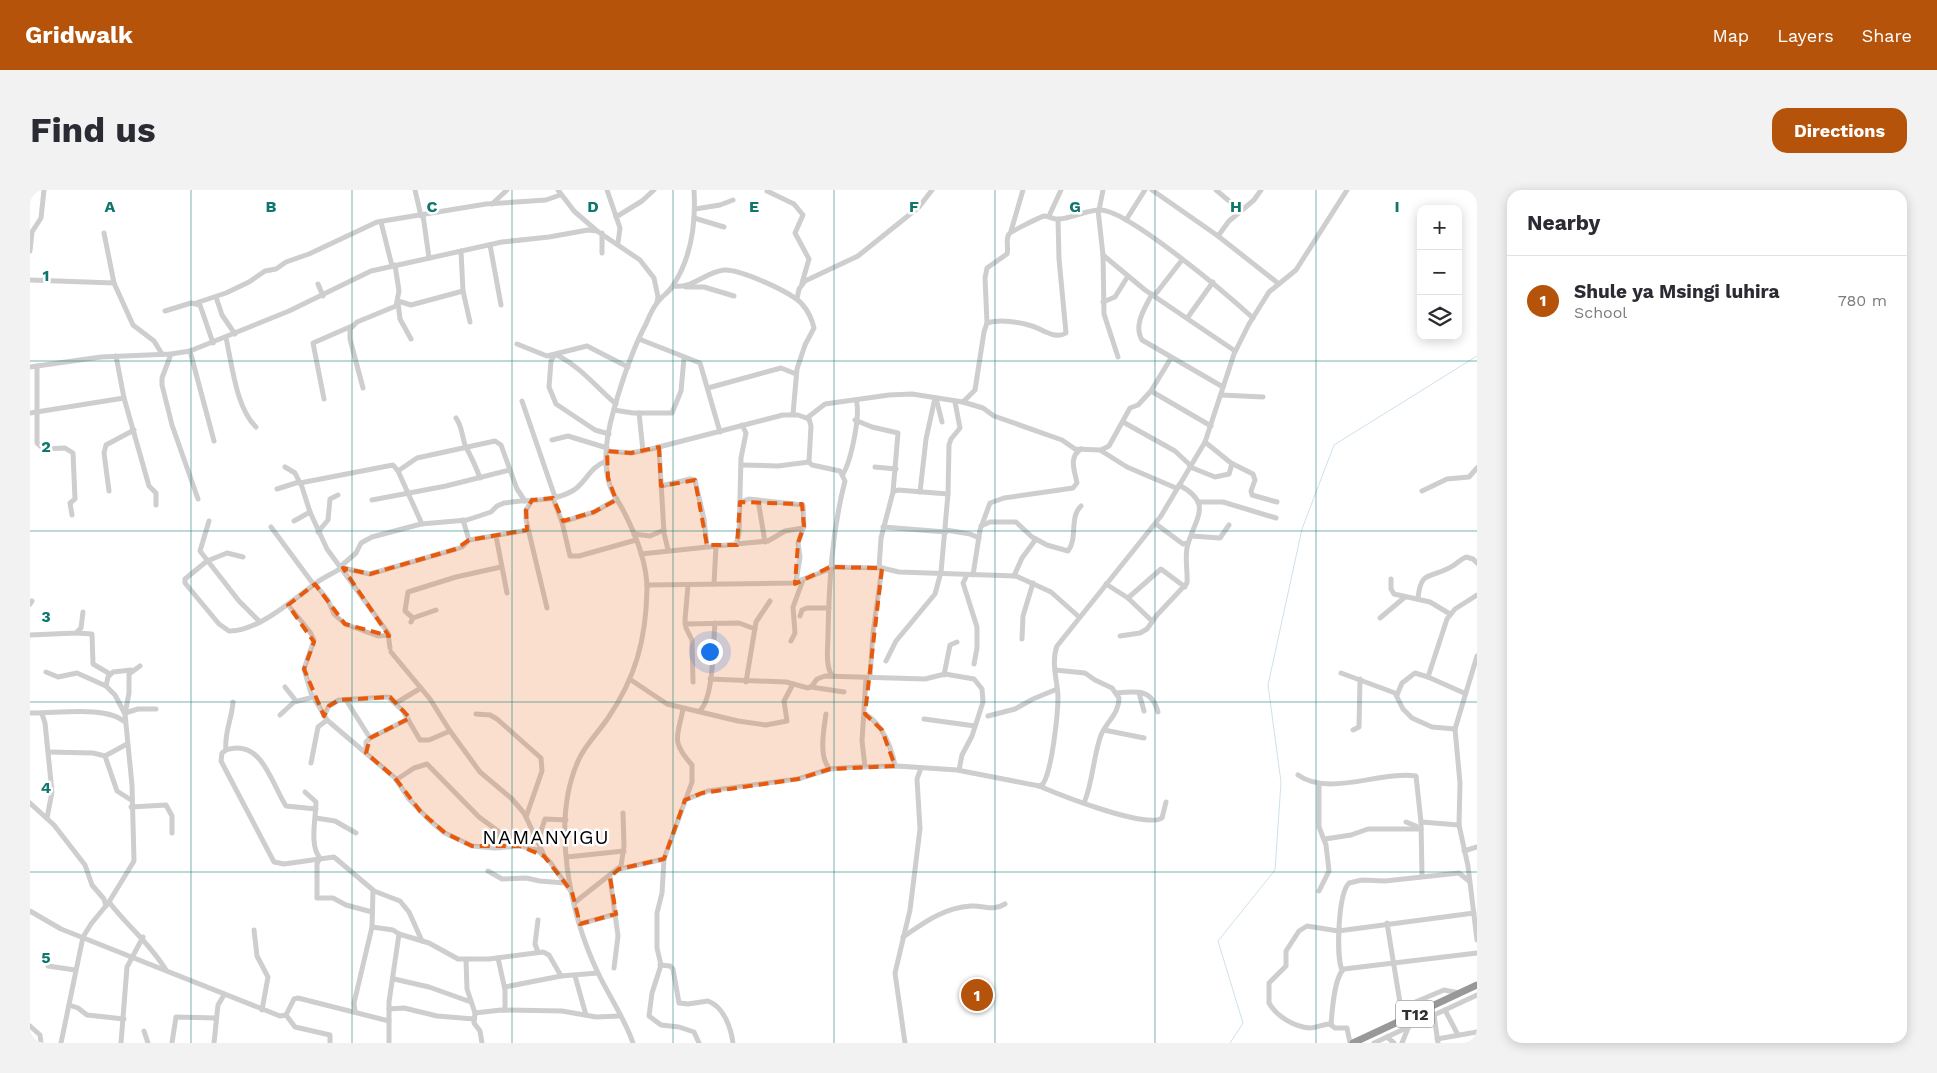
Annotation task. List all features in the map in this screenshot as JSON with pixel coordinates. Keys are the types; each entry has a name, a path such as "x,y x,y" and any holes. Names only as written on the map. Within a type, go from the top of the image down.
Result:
{"highway":[{"name":"T12","path":"1352,1043 1403,1021 1477,984"}],"street":[{"path":"30,251 32,232 41,218 44,190"},
{"path":"415,190 422,216 428,258"},
{"path":"492,204 507,190"},
{"path":"606,190 620,228 618,243"},
{"path":"616,217 642,201 654,190"},
{"path":"633,1043 598,973 580,924 574,903 567,857 566,820 569,792 579,758 608,718 631,680 644,628 647,586 634,534 610,486 606,461 607,449 614,410 639,339 657,302 673,286 688,251 695,209 694,190"},
{"path":"766,190 794,204 803,215 796,233 809,259 797,299"},
{"path":"802,284 858,256 919,208 932,190"},
{"path":"1012,231 1012,224 1023,190"},
{"path":"1049,216 1061,190"},
{"path":"1103,190 1099,210 1103,255 1104,316 1118,356"},
{"path":"1126,220 1145,190"},
{"path":"1152,190 1218,236 1279,284"},
{"path":"1216,190 1240,210"},
{"path":"1218,236 1240,210 1254,200 1261,190"},
{"path":"1039,786 1045,782 1055,727 1057,690 1054,658 1057,646 1078,616 1156,524 1204,442 1235,351 1253,318 1269,292 1296,270 1347,190"},
{"path":"165,311 216,297 249,282 266,271 276,269 286,262 309,254 370,224 492,204 546,200 559,192 574,211 600,232 629,250 649,269 657,287 657,302"},
{"path":"695,209 720,206 733,200"},
{"path":"963,402 975,390 987,323 985,278 987,268 1006,254 1007,237 1012,231 1028,225 1041,216 1058,219 1099,210 1126,220 1213,282 1253,318"},
{"path":"694,218 724,227"},
{"path":"987,323 1015,322 1055,335 1062,336 1066,333 1059,259 1058,219"},
{"path":"381,222 394,265 400,319 411,340"},
{"path":"30,367 116,356 171,354 190,351 226,338 323,296 360,276 394,265 461,250 549,237 575,231 600,232"},
{"path":"600,232 602,254"},
{"path":"104,233 114,283 134,325 154,341 162,354"},
{"path":"490,245 501,305"},
{"path":"461,250 463,291 470,322"},
{"path":"1103,255 1153,295 1188,317 1235,351"},
{"path":"1182,260 1153,295 1141,317 1139,334 1142,340 1223,387"},
{"path":"686,287 716,272 728,270 761,282 797,299 810,316 814,328 802,352 796,374 793,414"},
{"path":"1103,302 1114,298 1128,276"},
{"path":"30,280 114,283"},
{"path":"1188,317 1213,282"},
{"path":"318,284 323,296"},
{"path":"673,286 704,287 734,296"},
{"path":"398,302 418,304 463,291"},
{"path":"216,297 222,315 235,334"},
{"path":"324,399 313,343 392,309 398,302"},
{"path":"196,303 203,309 213,343"},
{"path":"352,326 350,339 363,388"},
{"path":"226,338 244,409 250,421 256,427"},
{"path":"639,339 700,363 720,432"},
{"path":"517,344 546,356 587,346 628,367"},
{"path":"190,351 214,441"},
{"path":"171,354 162,378 162,385 172,425 198,499"},
{"path":"555,355 587,374 597,388 616,404"},
{"path":"555,355 551,361 549,387 556,404 595,430 609,434"},
{"path":"116,356 124,398 149,486 156,494 156,505"},
{"path":"614,410 639,413 673,412 681,391 684,358"},
{"path":"807,418 825,404 899,394 963,402 983,408 994,416 1062,440 1075,449 1100,450 1109,446 1130,408 1138,404 1151,391 1171,358"},
{"path":"37,366 38,445 44,449 70,449 73,453 75,489 74,499 70,503 72,515"},
{"path":"708,388 780,368 796,374"},
{"path":"1151,391 1211,426"},
{"path":"1220,395 1263,397"},
{"path":"30,413 124,398"},
{"path":"935,398 942,422"},
{"path":"920,492 926,439 935,398"},
{"path":"843,474 848,466 854,440 856,400"},
{"path":"522,401 562,522 568,553 571,557 636,540"},
{"path":"886,661 896,641 935,594 941,572 946,531 950,442 960,428 956,402"},
{"path":"639,413 643,451"},
{"path":"552,440 568,436 623,453 643,451 742,425 793,414 807,418 811,426 809,462"},
{"path":"456,418 480,478"},
{"path":"855,420 872,427 898,433 896,469 883,527 868,678 862,756 865,767"},
{"path":"1123,422 1175,451 1190,466 1215,477 1227,475 1232,464"},
{"path":"736,544 739,534 741,465 746,433 742,425"},
{"path":"109,490 104,453 106,445 134,430"},
{"path":"398,470 417,458 495,441 501,445 519,493 525,500"},
{"path":"1204,442 1232,464 1254,474 1255,480 1251,491 1252,495 1277,502"},
{"path":"659,448 664,530 668,550"},
{"path":"974,664 978,636 963,580 970,575 981,526 988,507 994,501 1074,488 1076,483 1074,455 1082,449"},
{"path":"1100,450 1127,467 1193,494 1198,502 1200,511 1188,543 1187,583 1185,587 1144,631 1120,636"},
{"path":"243,557 227,553 207,561 184,581 219,624 225,630 233,632 260,622 288,605 342,567 356,553 364,541 422,524 463,520 491,512 498,505 554,497 576,488 592,468 606,461"},
{"path":"741,465 778,466 809,462 812,465 836,470 843,474 845,481 839,504 830,568 828,659 832,676"},
{"path":"278,489 299,482 391,465 398,470 422,524"},
{"path":"285,467 294,473 299,482 318,532 327,549 342,567 389,635 390,650 421,688 480,772 512,799 526,817 544,856"},
{"path":"875,467 896,469"},
{"path":"1422,491 1448,479 1469,477 1477,468"},
{"path":"372,500 510,470"},
{"path":"661,486 690,479 695,480 704,519 707,546"},
{"path":"892,492 898,490 948,494"},
{"path":"318,532 328,520 330,499 338,495"},
{"path":"562,522 594,512 617,499"},
{"path":"740,502 749,499 802,504 803,528 798,543 800,557 796,582"},
{"path":"532,500 526,510 528,530 536,565 544,588 547,608"},
{"path":"758,500 765,542"},
{"path":"1198,502 1223,502 1276,518"},
{"path":"981,526 990,522 1016,522 1036,539 1051,547 1068,552 1073,537 1076,512 1081,506"},
{"path":"294,521 310,512"},
{"path":"463,520 469,540"},
{"path":"209,521 200,548 207,561 222,577 239,601 260,622"},
{"path":"1156,524 1183,544 1188,543"},
{"path":"1192,536 1220,538 1229,525"},
{"path":"271,527 314,585 328,600 334,614 346,624 378,636 389,635"},
{"path":"883,527 946,531 970,534 979,538"},
{"path":"640,554 707,546 765,542 785,531 803,528"},
{"path":"342,567 370,574 456,549 469,540 528,530"},
{"path":"634,534 650,536 664,530"},
{"path":"496,536 508,593"},
{"path":"1014,576 1022,558 1036,539"},
{"path":"714,584 716,546"},
{"path":"1418,598 1421,582 1428,575 1446,570 1466,557 1473,559 1477,563"},
{"path":"436,610 412,620 405,611 408,592 456,577 501,567"},
{"path":"647,586 796,582 830,568 880,568 899,572 1014,576 1033,583 1061,599 1078,616"},
{"path":"1128,598 1161,569 1185,587"},
{"path":"1391,579 1392,592 1418,598 1436,605 1450,614"},
{"path":"791,641 796,634 794,607 803,580"},
{"path":"1022,638 1023,616 1033,583"},
{"path":"1106,584 1128,598 1152,621"},
{"path":"688,585 685,624 692,640 693,682"},
{"path":"1428,676 1450,614 1477,595"},
{"path":"1380,618 1405,596"},
{"path":"746,682 755,629 758,619 770,601"},
{"path":"288,605 310,632 314,640 304,669 314,697 326,718 396,780 420,812 445,833 472,846 499,848 512,846 529,847 544,856 557,870 572,892"},
{"path":"800,616 802,610 807,608 829,608"},
{"path":"76,633 81,628 83,612"},
{"path":"698,711 704,706 710,679 715,623"},
{"path":"685,624 745,624 755,629"},
{"path":"30,635 92,634 92,664 110,674"},
{"path":"944,675 950,645 958,642"},
{"path":"1477,656 1464,693 1455,729 1460,783 1459,825 1476,919 1477,940"},
{"path":"106,686 110,674 116,671 131,670 140,666"},
{"path":"62,1043 83,937 108,904 134,861 128,744 125,722 129,693 129,674 131,670"},
{"path":"1055,670 1085,673 1117,693 1140,693 1152,697 1158,712"},
{"path":"46,672 58,677 77,673 106,686 115,695 125,713"},
{"path":"1341,673 1397,694 1403,709 1412,718 1432,727 1455,729"},
{"path":"1397,694 1402,683 1411,674 1428,676 1464,693"},
{"path":"811,688 819,677 832,676 925,679 944,675 968,677 980,685 983,702 972,736 962,755 959,770"},
{"path":"710,679 793,684 844,692"},
{"path":"1353,730 1359,728 1360,679"},
{"path":"631,680 666,704 738,721 766,725 784,723 787,719 784,701 793,684"},
{"path":"285,687 296,701"},
{"path":"396,703 421,688"},
{"path":"988,716 1015,710 1033,699 1057,690"},
{"path":"1084,803 1104,730 1118,712 1119,698 1117,693"},
{"path":"1140,693 1144,711"},
{"path":"280,715 296,701 314,697"},
{"path":"311,763 318,727 326,718 331,704 346,700 388,697 396,703 408,719 420,740 429,740 450,731"},
{"path":"346,700 370,738"},
{"path":"226,750 227,723 232,713 233,702"},
{"path":"125,713 145,708 156,709"},
{"path":"683,708 676,738 685,757 692,764 693,778 664,859 657,913 657,948 660,965 652,993 650,1017 661,1025 679,1027 694,1032 699,1043"},
{"path":"30,713 100,712 117,716 125,722"},
{"path":"42,714 45,723 51,799 46,818"},
{"path":"476,714 490,715 497,719 540,758 542,771 526,817"},
{"path":"826,714 824,755 826,765 830,769"},
{"path":"865,714 874,719 882,730 896,766"},
{"path":"366,752 366,742 370,738 408,719"},
{"path":"924,719 975,726"},
{"path":"1104,730 1144,738"},
{"path":"48,752 93,753 104,756 128,744"},
{"path":"316,809 286,806 275,789 266,767 256,754 237,747 222,753 222,764 274,862 284,864 330,857 337,859 374,891 400,901 409,912 422,941"},
{"path":"104,756 117,791 131,800"},
{"path":"396,780 414,768 427,764 479,817 498,831 499,848"},
{"path":"685,800 702,793 798,779 830,769 896,766 959,770 1039,786 1107,811 1156,821 1163,816 1166,802"},
{"path":"905,1043 895,981 910,910 920,830 917,779 921,768"},
{"path":"1298,775 1319,784 1378,777 1416,776 1421,825 1422,876"},
{"path":"1319,784 1319,828 1325,839 1329,871 1319,891"},
{"path":"305,792 314,799 316,809 315,850 320,858"},
{"path":"30,803 46,818 86,865 92,885 108,904 143,937 166,971"},
{"path":"131,807 166,805 172,816 172,833"},
{"path":"619,869 624,851 623,813"},
{"path":"316,818 335,821 356,833"},
{"path":"538,840 545,819 566,820"},
{"path":"1406,822 1411,826 1421,825"},
{"path":"1325,839 1351,835 1368,829 1421,825 1459,825"},
{"path":"1464,852 1477,847"},
{"path":"567,857 624,851"},
{"path":"320,858 317,864 317,898 333,898 346,905 372,912"},
{"path":"574,903 619,869 664,859"},
{"path":"488,871 502,879 526,878 565,883"},
{"path":"1331,1025 1333,1006 1342,970 1338,959 1341,903 1349,883 1362,880 1384,881 1462,873 1469,881"},
{"path":"610,877 618,936 614,968"},
{"path":"1471,892 1477,889"},
{"path":"355,1012 354,1002 372,927 374,891"},
{"path":"903,938 939,913 970,906 991,909 1005,904"},
{"path":"30,911 61,929 224,996 280,1016 286,1015"},
{"path":"1352,1043 1348,1029 1335,1028 1331,1025 1309,1028 1299,1027 1289,1022 1270,1006 1268,992 1272,978 1286,966 1285,953 1302,928 1311,925 1340,931 1387,923 1474,913"},
{"path":"580,924 616,914"},
{"path":"538,920 536,944 538,952"},
{"path":"1387,923 1403,1021"},
{"path":"372,927 393,930 399,934 422,941 458,959 479,960 538,952 549,955 561,976"},
{"path":"254,930 257,956 265,966 268,977 262,1010"},
{"path":"389,1043 389,1009 399,934"},
{"path":"121,1043 126,976 131,958 143,937"},
{"path":"1342,970 1477,953"},
{"path":"498,958 504,987 505,1010"},
{"path":"466,959 466,981 482,1043"},
{"path":"660,965 670,966 673,969 679,1003 688,1004 708,1000 720,1010 730,1029 733,1043"},
{"path":"48,966 75,970"},
{"path":"504,987 561,976 598,973"},
{"path":"575,976 586,1015"},
{"path":"394,979 429,987 471,1002"},
{"path":"1401,1008 1439,992 1449,990 1459,993"},
{"path":"1374,1043 1477,995"},
{"path":"214,1043 219,1000 224,996"},
{"path":"286,1015 294,999 298,998 389,1022"},
{"path":"69,1005 78,1008 86,1015 124,1019"},
{"path":"389,1009 404,1008 437,1016 474,1016 505,1010 562,1011 586,1015 620,1016"},
{"path":"1445,1010 1458,1035"},
{"path":"286,1015 295,1027 330,1035 330,1043"},
{"path":"1434,1015 1438,1041 1477,1032"},
{"path":"172,1043 176,1017 216,1018"},
{"path":"30,1026 40,1036 41,1043"},
{"path":"1402,1043 1408,1027"},
{"path":"144,1031 148,1043"},
{"path":"1387,1037 1394,1043"}],"highlighted area":[{"path":"659,447 661,486 695,480 707,545 737,545 740,502 802,504 804,526 798,543 795,584 830,567 882,568 865,714 882,730 895,766 830,769 798,779 702,793 685,800 664,859 619,869 610,877 616,914 580,924 572,892 544,856 520,846 472,846 445,833 420,811 395,778 366,753 370,738 410,718 390,697 339,700 329,706 324,716 304,669 314,642 288,605 315,584 345,624 389,636 343,568 370,574 456,549 469,540 527,530 526,510 532,500 553,498 563,521 594,512 616,500 608,478 607,451 631,453"}],"waterway":[{"path":"1230,1043 1243,1023 1218,941 1275,870 1281,782 1268,685 1302,529 1334,445 1477,356"}],"place":[{"name":"Shule ya Msingi luhira","path":"977,995"}],"district":[{"name":"NAMANYIGU","path":"546,837"}]}
